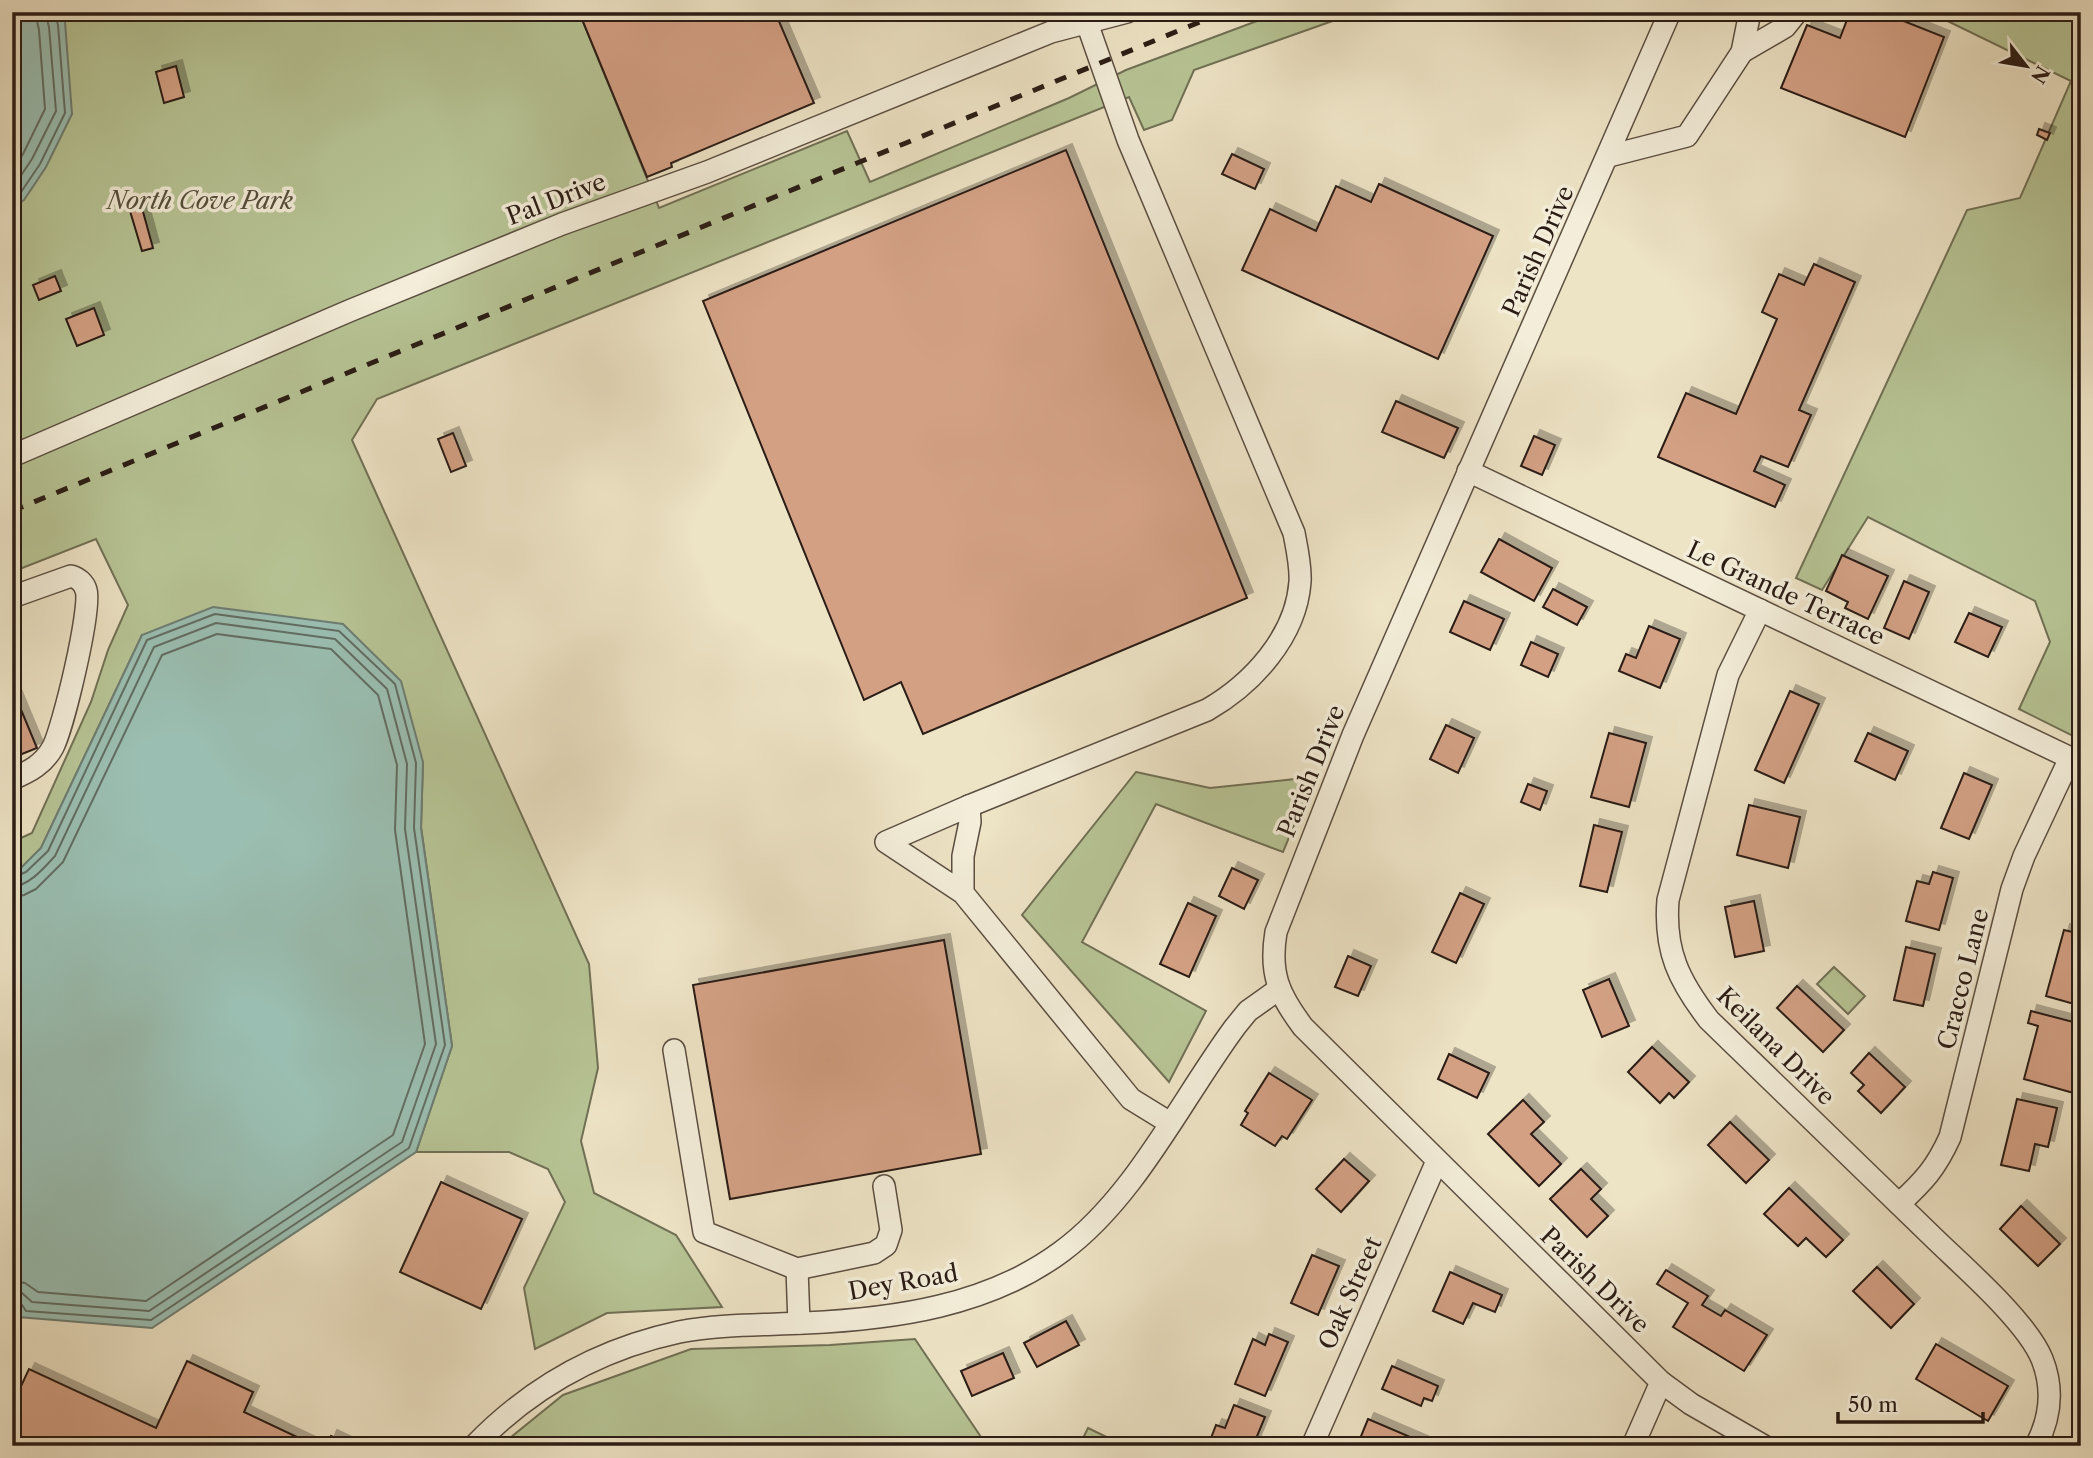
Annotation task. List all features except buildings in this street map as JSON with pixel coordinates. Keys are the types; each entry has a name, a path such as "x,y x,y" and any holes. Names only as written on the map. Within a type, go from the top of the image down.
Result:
{"street":[{"name":"Pal Drive","path":"12,456 337,316 562,224 707,172 1051,32 1127,12"},
{"name":"Parish Drive","path":"1670,12 1353,735 1283,911 1276,932 1273,966 1279,989 1304,1027 1661,1382 1691,1404 1763,1446"},
{"path":"1609,156 1686,136 1742,52 1750,12"},
{"path":"1742,52 1785,27 1797,12"},
{"path":"1087,23 1128,140 1294,533 1300,581 1292,612 1278,643 1252,678 1223,701 1207,710 886,842 963,893 1131,1099 1170,1123"},
{"name":"Le Grande Terrace","path":"1468,471 2076,760"},
{"path":"12,597 71,576 82,583 88,604 81,644 54,746 30,772 12,779"},
{"name":"Keilana Drive","path":"1760,610 1728,675 1668,900 1666,924 1678,974 1709,1020 1973,1276 2030,1336 2042,1358 2049,1380 2047,1422 2036,1446"},
{"name":"Cracco Lane","path":"1899,1204 1925,1181 1940,1160 1950,1137 2012,889 2024,856 2076,760"},
{"path":"963,893 963,856 970,822 969,806"},
{"name":"Dey Road","path":"474,1446 495,1424 553,1381 592,1361 635,1344 680,1332 905,1314 948,1305 989,1292 1026,1274 1061,1252 1091,1227 1118,1198 1235,1027 1248,1011 1279,989"},
{"path":"674,1050 704,1231 797,1269 874,1253 886,1245 891,1230 884,1186"},
{"name":"Oak Street","path":"1312,1446 1437,1161"},
{"path":"797,1269 799,1323"},
{"path":"1633,1446 1661,1382"}],"green space":[{"name":"North Cove Park","path":"12,12 579,12 659,208 847,131 870,182 1069,98 1126,70 1281,12 1358,12 1194,70 1172,120 1144,130 1129,97 377,399 352,440 589,964 598,1068 581,1141 594,1193 676,1235 722,1307 607,1313 535,1349 524,1288 565,1202 548,1169 509,1152 416,1152 452,1046 421,827 423,762 142,635 41,848 22,867 12,872 12,842 32,833 91,702 108,650 128,605 96,539 12,572"},
{"path":"1929,12 2081,12 2081,740 2019,709 2050,642 2035,601 1868,517 1822,590 1796,578 1967,210 2020,198 2071,81"},
{"path":"1136,772 1210,788 1314,777 1283,852 1156,804 1082,942 1206,1011 1169,1082 1022,915"},
{"path":"1834,967 1865,996 1848,1014 1817,984"},
{"path":"915,1339 987,1446 500,1446 563,1395 691,1349 830,1345"},
{"path":"1088,1428 1125,1446 1079,1446"}],"water":[{"path":"12,12 60,12 65,22 72,114 46,167 24,200 12,208"},
{"path":"213,607 343,624 401,681 423,762 421,828 452,1046 416,1152 152,1328 18,1317 12,1294 12,872 22,867 41,848 142,635"}],"railway":[{"path":"12,511 1224,12"}]}
